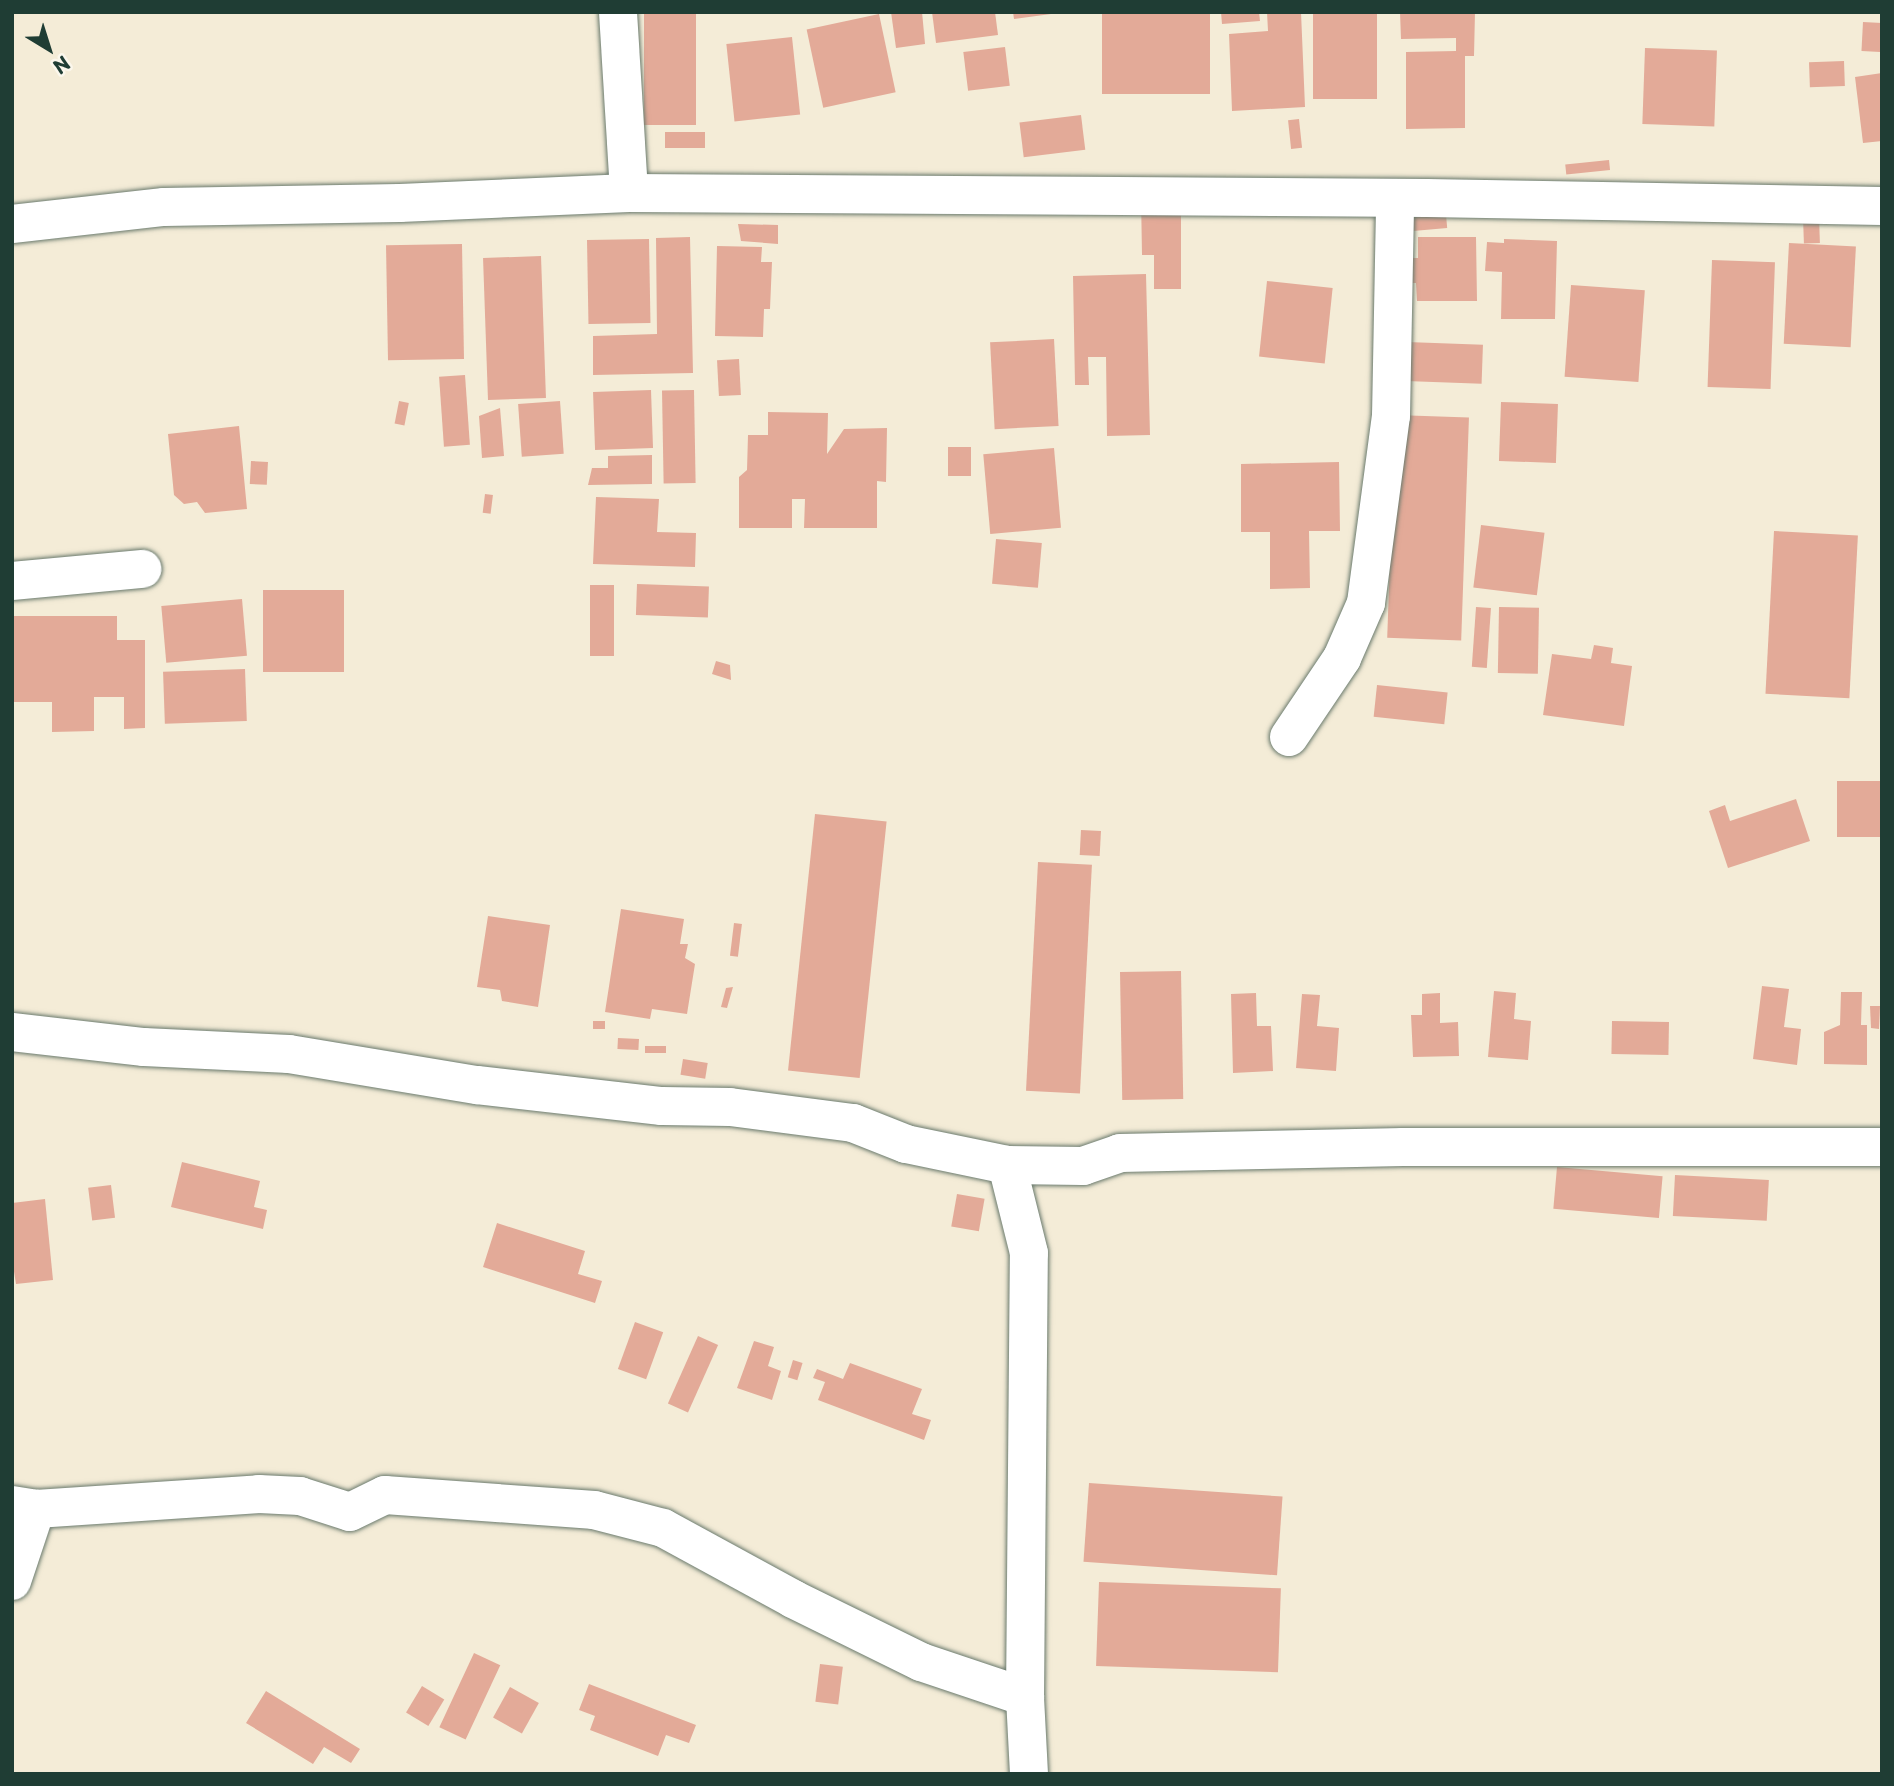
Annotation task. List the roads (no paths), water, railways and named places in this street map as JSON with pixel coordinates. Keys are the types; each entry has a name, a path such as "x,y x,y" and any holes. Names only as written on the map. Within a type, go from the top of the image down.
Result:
{"street":[{"path":"618,12 629,192"},
{"path":"12,224 164,207 400,203 629,192 1395,198 1882,206"},
{"path":"1289,737 1342,658 1366,603 1391,416 1395,198"},
{"path":"12,581 142,569"},
{"path":"12,1032 144,1047 289,1054 477,1085 662,1106 730,1107 853,1123 906,1144 1007,1165 1083,1166 1120,1153 1403,1146 1882,1147"},
{"path":"1007,1165 1029,1253 1025,1697 1029,1774"},
{"path":"12,1581 24,1507 259,1494 300,1496 350,1512 385,1495 594,1510 663,1528 793,1599 921,1662 1025,1697"}]}
